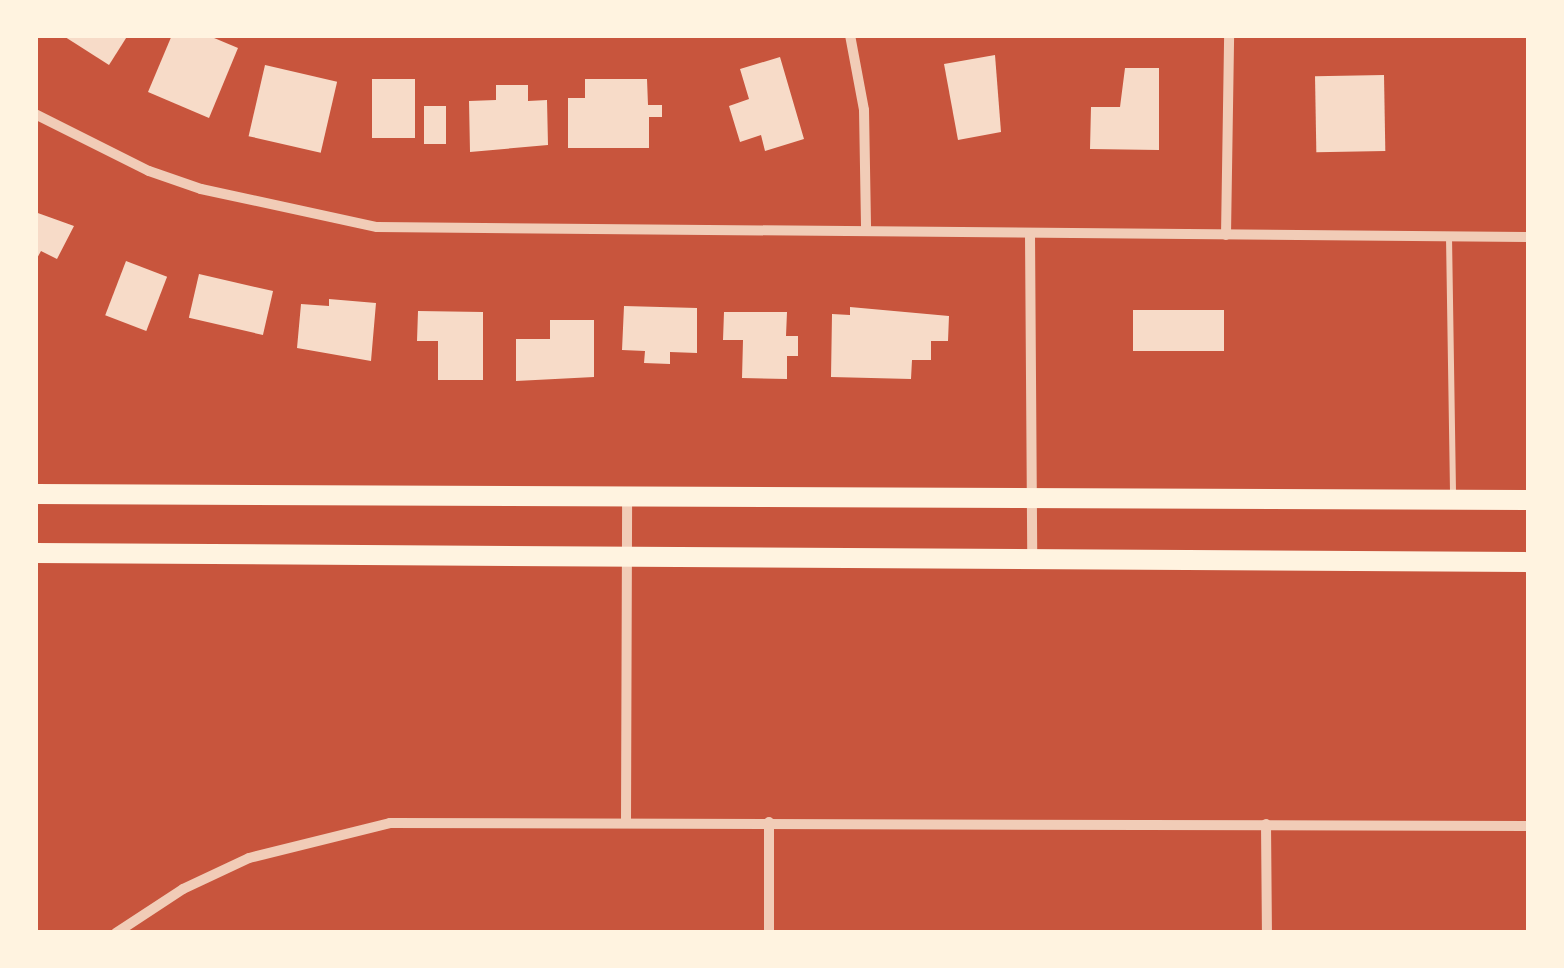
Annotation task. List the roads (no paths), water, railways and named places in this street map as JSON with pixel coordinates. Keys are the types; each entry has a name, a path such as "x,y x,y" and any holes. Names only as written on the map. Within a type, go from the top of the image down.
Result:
{"main road":[{"path":"35,494 1529,500"},
{"path":"35,553 1529,562"}],"street":[{"path":"850,35 864,110 866,229"},
{"path":"1226,235 1228,35"},
{"path":"35,114 149,171 345,224 1529,238"},
{"path":"1030,234 1032,559"},
{"path":"626,496 626,821"},
{"path":"116,933 184,889 318,836 438,820 1529,826"},
{"path":"769,822 769,933"},
{"path":"1266,824 1266,933"}],"lane":[{"path":"1449,236 1454,500"}]}
